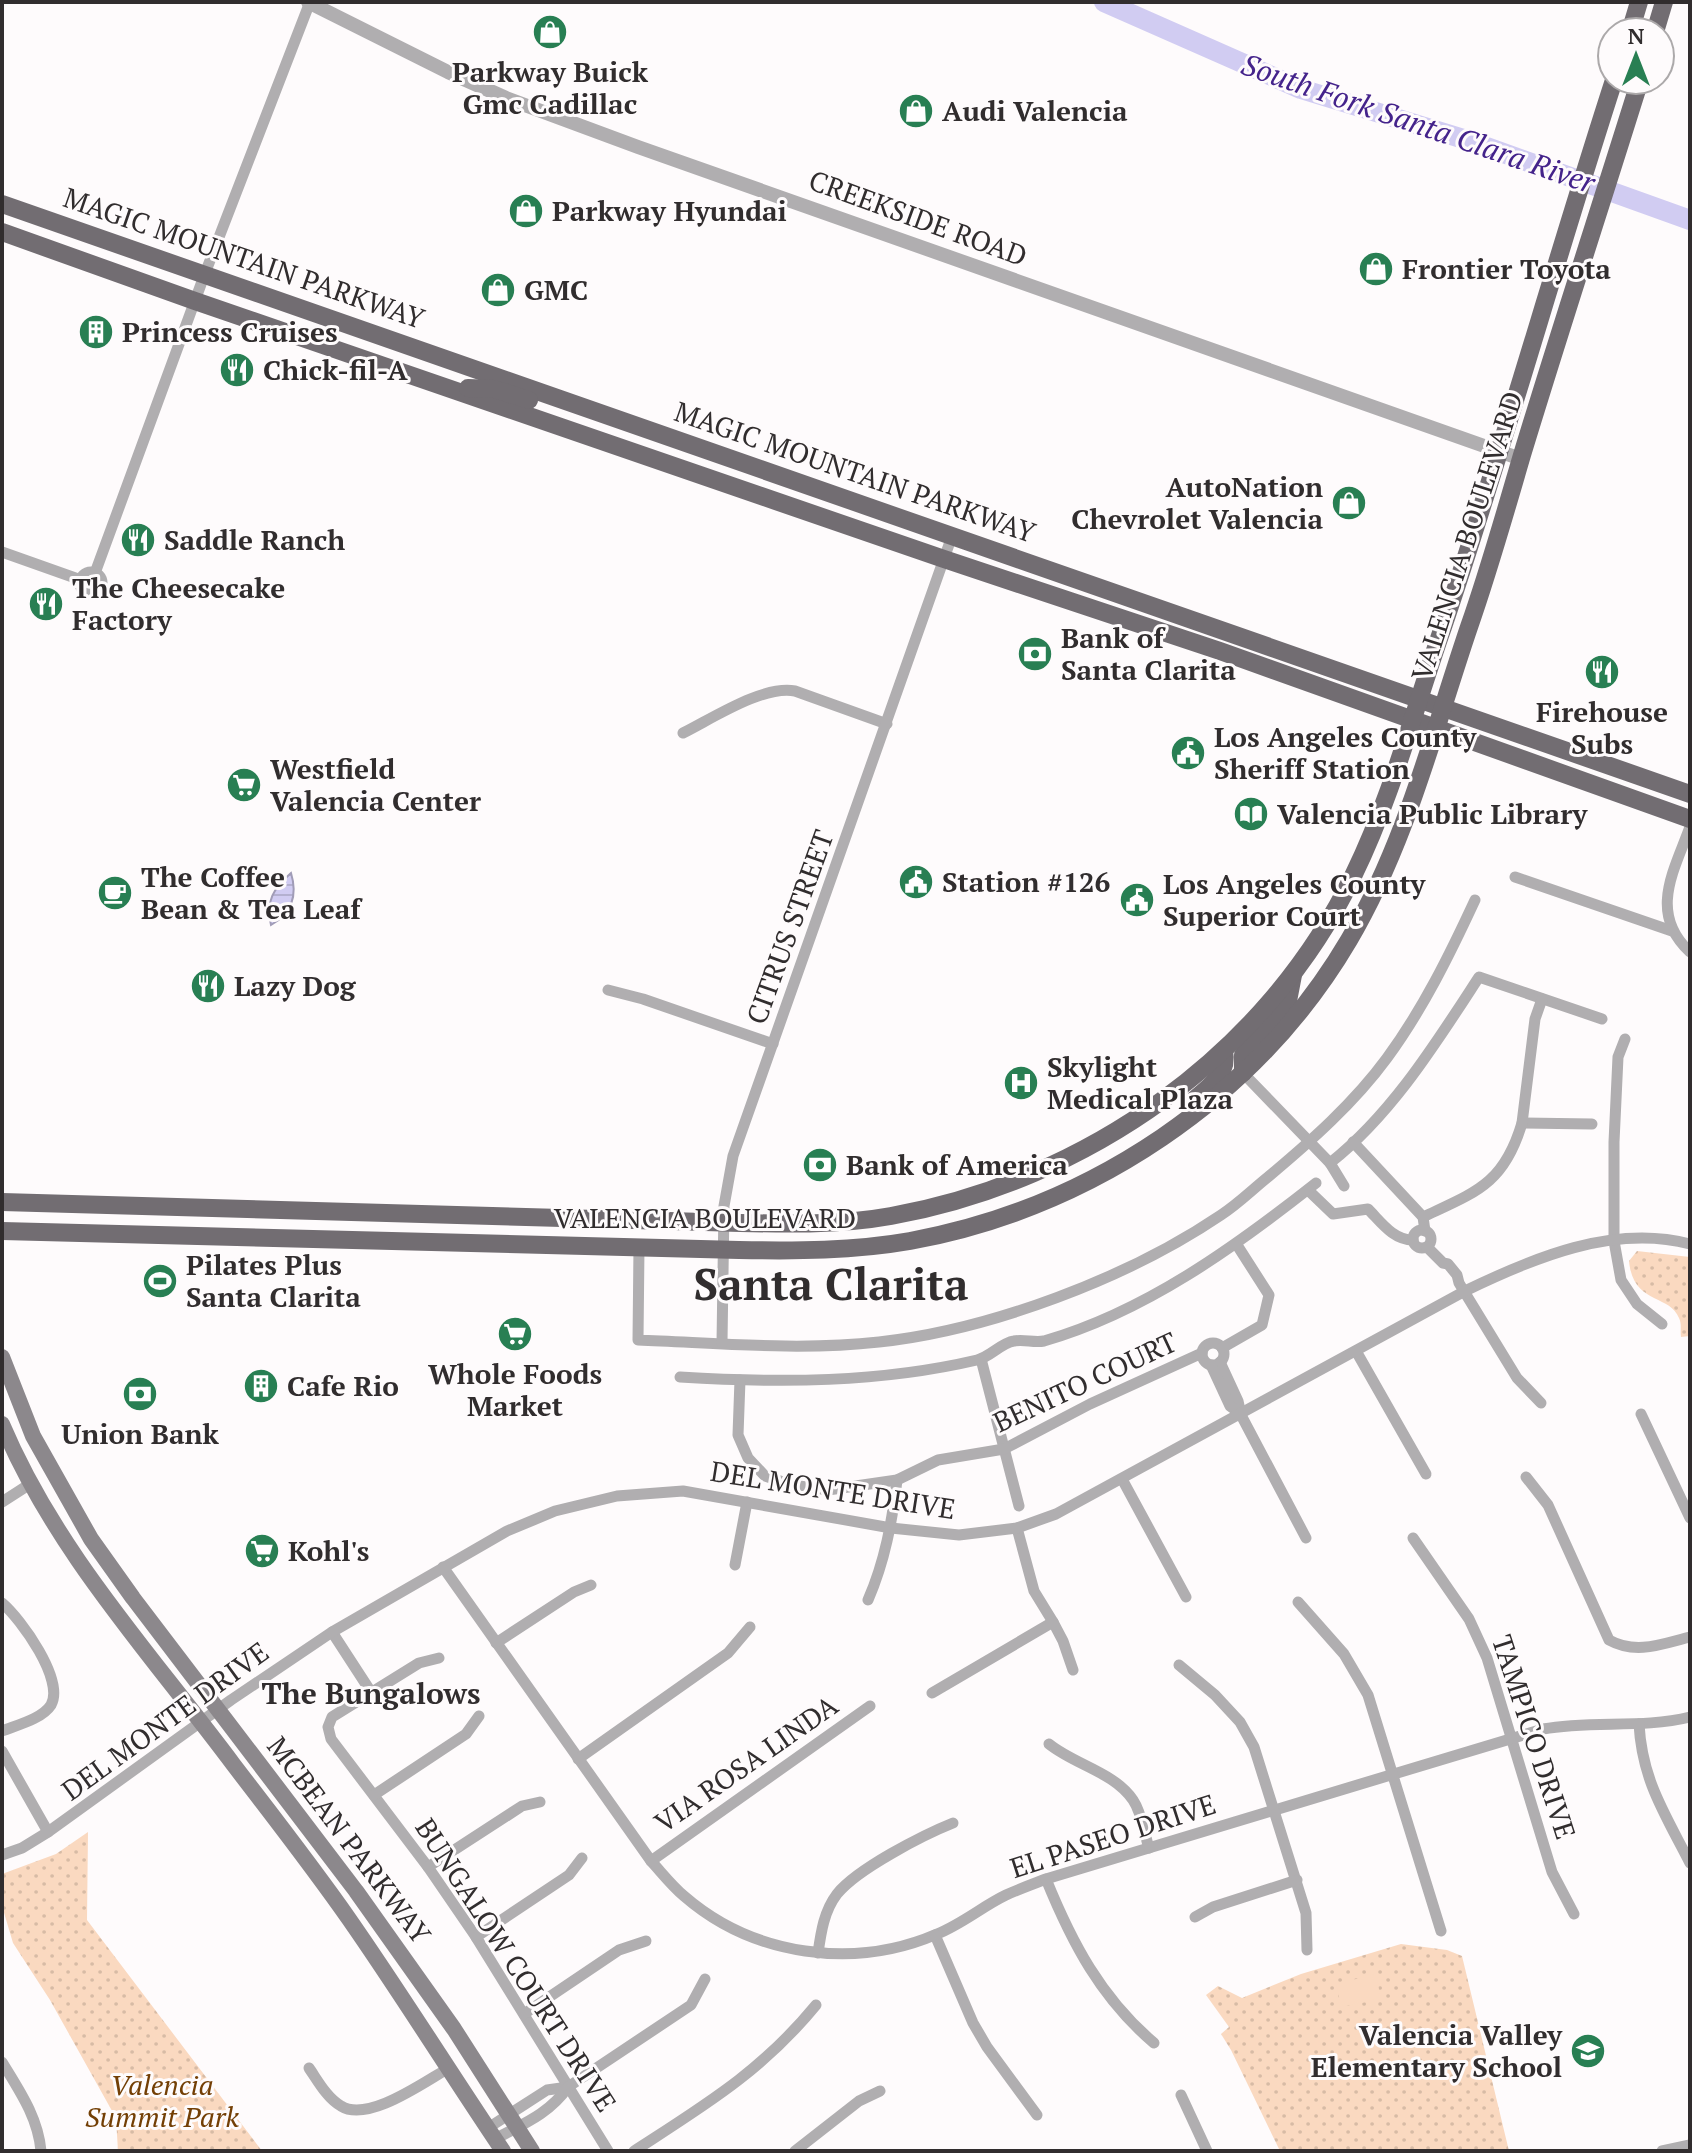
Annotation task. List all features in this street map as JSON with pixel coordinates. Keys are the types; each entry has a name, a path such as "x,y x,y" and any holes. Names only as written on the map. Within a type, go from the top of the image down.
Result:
{"main road":[{"name":"VALENCIA BOULEVARD","path":"2,1202 724,1223 847,1222 889,1216 966,1198 1050,1167 1127,1125 1163,1101 1224,1051 1294,972 1330,919 1369,842 1475,529 1609,96"},
{"name":"VALENCIA BOULEVARD","path":"2,1231 809,1251 869,1246 939,1235 1026,1209 1108,1171 1186,1121 1243,1073 1283,1032 1312,995 1351,937 1407,818 1496,548 1635,96"},
{"name":"MAGIC MOUNTAIN PARKWAY","path":"2,204 1690,794"},
{"name":"MAGIC MOUNTAIN PARKWAY","path":"2,232 1412,718 1690,819"},
{"path":"450,387 494,389 560,410 571,402"},
{"path":"1243,1073 1243,1055 1288,1001 1294,972"},
{"path":"1186,1121 1193,1101 1223,1072 1226,1065 1224,1051"},
{"path":"869,1246 890,1234 963,1217 967,1209 966,1198"},
{"name":"MCBEAN PARKWAY","path":"2,1357 33,1436 91,1539 347,1878 454,2029 532,2151"},
{"name":"MCBEAN PARKWAY","path":"2,1424 30,1484 106,1602 202,1722 348,1917 495,2139"}],"street":[{"path":"95,573 309,2"},
{"name":"CREEKSIDE ROAD","path":"309,2 506,98 1521,459"},
{"name":"CITRUS STREET","path":"722,1343 727,1177 952,536"},
{"path":"2,552 81,580"},
{"path":"81,580 87,573 95,573"},
{"path":"81,580 84,591 96,593 102,583 95,573"},
{"path":"683,733 781,688 887,724"},
{"path":"1690,827 1667,893 1666,906 1672,931 1690,952"},
{"path":"1515,877 1672,931"},
{"path":"639,1247 638,1340 785,1347 880,1342 921,1336 1050,1300 1134,1265 1222,1215 1310,1142 1387,1058 1443,969 1475,900"},
{"path":"1330,1163 1399,1093 1479,977 1602,1019"},
{"path":"608,990 773,1044"},
{"path":"1423,1217 1480,1190 1500,1172 1522,1123 1535,1019 1542,999"},
{"path":"1625,1039 1618,1057 1614,1241 1621,1280 1637,1304 1662,1324"},
{"path":"1243,1073 1330,1163 1344,1186"},
{"path":"1522,1123 1592,1124"},
{"path":"1353,1142 1423,1217 1425,1231 1431,1240 1427,1247"},
{"name":"BENITO COURT","path":"680,1377 829,1380 981,1359 1013,1341 1041,1342 1123,1310 1237,1245 1312,1186 1333,1214 1368,1209 1394,1235 1402,1240 1413,1240"},
{"path":"1425,1231 1416,1232 1413,1240 1418,1248 1427,1247"},
{"name":"DEL MONTE DRIVE","path":"2,1855 22,1848 48,1832 332,1632 507,1531 555,1511 590,1501 660,1491 683,1491 891,1528 959,1535 1017,1528 1056,1514 1512,1268 1554,1253 1614,1241 1650,1240 1690,1244"},
{"name":"BENITO COURT","path":"1222,1348 1262,1325 1269,1295 1237,1245"},
{"path":"1427,1247 1443,1263 1443,1269 1452,1279 1458,1280 1517,1378 1541,1403"},
{"path":"1209,1344 1222,1348 1224,1354 1216,1363 1205,1362 1202,1353 1209,1344"},
{"path":"1356,1351 1426,1474"},
{"name":"BENITO COURT","path":"740,1380 738,1435 748,1458 765,1476 792,1485 828,1490 897,1480 938,1460 1004,1449 1104,1397 1202,1353"},
{"path":"981,1359 1019,1506"},
{"path":"1216,1363 1306,1538"},
{"path":"1641,1414 1690,1518"},
{"path":"1526,1477 1548,1505 1609,1640 1624,1648 1650,1647 1690,1637"},
{"path":"1122,1479 1186,1597"},
{"path":"868,1600 882,1568 897,1480"},
{"path":"2,1502 30,1484"},
{"path":"735,1565 747,1502"},
{"path":"1017,1528 1034,1591 1063,1641 1073,1670"},
{"name":"TAMPICO DRIVE","path":"1413,1538 1469,1619 1487,1658 1552,1872 1574,1914"},
{"name":"EL PASEO DRIVE","path":"443,1567 651,1861 684,1896 737,1931 793,1950 876,1952 935,1935 1005,1896 1046,1879 1510,1738 1560,1726 1639,1724 1690,1717"},
{"path":"496,1643 574,1592 591,1585"},
{"path":"1298,1602 1344,1654 1368,1695 1441,1931"},
{"path":"2,1603 18,1619 49,1670 54,1694 51,1705 42,1714 2,1731"},
{"path":"932,1693 1053,1622"},
{"path":"578,1759 728,1653 750,1627"},
{"path":"332,1632 371,1692 419,1663 439,1658"},
{"path":"1179,1665 1215,1695 1240,1722 1254,1747 1306,1913 1307,1950"},
{"name":"BUNGALOW COURT DRIVE","path":"371,1692 332,1717 328,1727 331,1739 428,1867 476,1937 608,2151"},
{"name":"VIA ROSA LINDA","path":"651,1861 870,1706"},
{"path":"374,1795 466,1734 479,1716"},
{"path":"1639,1724 1644,1767 1650,1786 1690,1863"},
{"path":"1049,1744 1063,1756 1124,1789 1135,1803 1149,1848"},
{"path":"2,1751 48,1832"},
{"path":"428,1867 522,1806 540,1802"},
{"path":"818,1953 828,1910 846,1884 920,1836 953,1823"},
{"path":"476,1937 569,1875 582,1858"},
{"path":"1046,1879 1067,1930 1088,1968 1132,2025 1154,2043"},
{"path":"1195,1917 1213,1907 1297,1880"},
{"path":"935,1935 973,2023 1037,2115"},
{"path":"524,2014 619,1950 646,1941"},
{"path":"511,2122 556,2104 568,2087 691,2005 705,1979"},
{"path":"634,2151 761,2065 816,2005"},
{"path":"2,2062 26,2100 35,2122 41,2151"},
{"path":"309,2068 332,2100 344,2109 355,2112 372,2110 449,2068"},
{"path":"495,2139 547,2090 568,2087"},
{"path":"795,2151 859,2101 880,2091"},
{"path":"1181,2095 1207,2151"},
{"path":"1662,2151 1690,2145"}],"green space":[{"path":"1637,1251 1690,1257 1690,1336 1681,1337 1680,1320 1674,1310 1637,1285 1629,1261"},
{"name":"Valencia Summit Park","path":"88,1832 87,1920 262,2151 118,2151 116,2118 50,2000 13,1943 2,1906 2,1874 56,1854"},
{"path":"1401,1944 1447,1950 1462,1956 1509,2151 1280,2151 1221,2034 1229,2027 1206,1995 1218,1986 1242,1998 1301,1974"},
{"path":"1376,1975 1381,1999 1341,2007 1336,1983"}],"shaded area":[{"path":"291,873 294,889 292,903 284,915 271,925 269,909 272,896"}],"waterway":[{"name":"South Fork Santa Clara River","path":"1104,2 1301,89 1467,140 1690,220"}],"place":[{"name":"Parkway Buick Gmc Cadillac","path":"550,32"},
{"name":"Audi Valencia","path":"916,111"},
{"name":"Parkway Hyundai","path":"526,211"},
{"name":"Frontier Toyota","path":"1376,269"},
{"name":"GMC","path":"498,290"},
{"name":"Princess Cruises","path":"96,332"},
{"name":"Chick-fil-A","path":"237,370"},
{"name":"AutoNation Chevrolet Valencia","path":"1349,503"},
{"name":"Saddle Ranch","path":"138,540"},
{"name":"The Cheesecake Factory","path":"46,604"},
{"name":"Bank of Santa Clarita","path":"1035,654"},
{"name":"Firehouse Subs","path":"1602,672"},
{"name":"Los Angeles County Sheriff Station","path":"1188,753"},
{"name":"Westfield Valencia Center","path":"244,785"},
{"name":"Valencia Public Library","path":"1251,814"},
{"name":"Station #126","path":"916,882"},
{"name":"The Coffee Bean & Tea Leaf","path":"115,893"},
{"name":"Los Angeles County Superior Court","path":"1137,900"},
{"name":"Lazy Dog","path":"208,986"},
{"name":"Skylight Medical Plaza","path":"1021,1083"},
{"name":"Bank of America","path":"820,1165"},
{"name":"Pilates Plus Santa Clarita","path":"160,1281"},
{"name":"Whole Foods Market","path":"515,1334"},
{"name":"Cafe Rio","path":"261,1386"},
{"name":"Union Bank","path":"140,1394"},
{"name":"Kohl's","path":"262,1551"},
{"name":"Valencia Valley Elementary School","path":"1588,2051"}],"district":[{"name":"Santa Clarita","path":"831,1285"},
{"name":"The Bungalows","path":"371,1694"}]}
